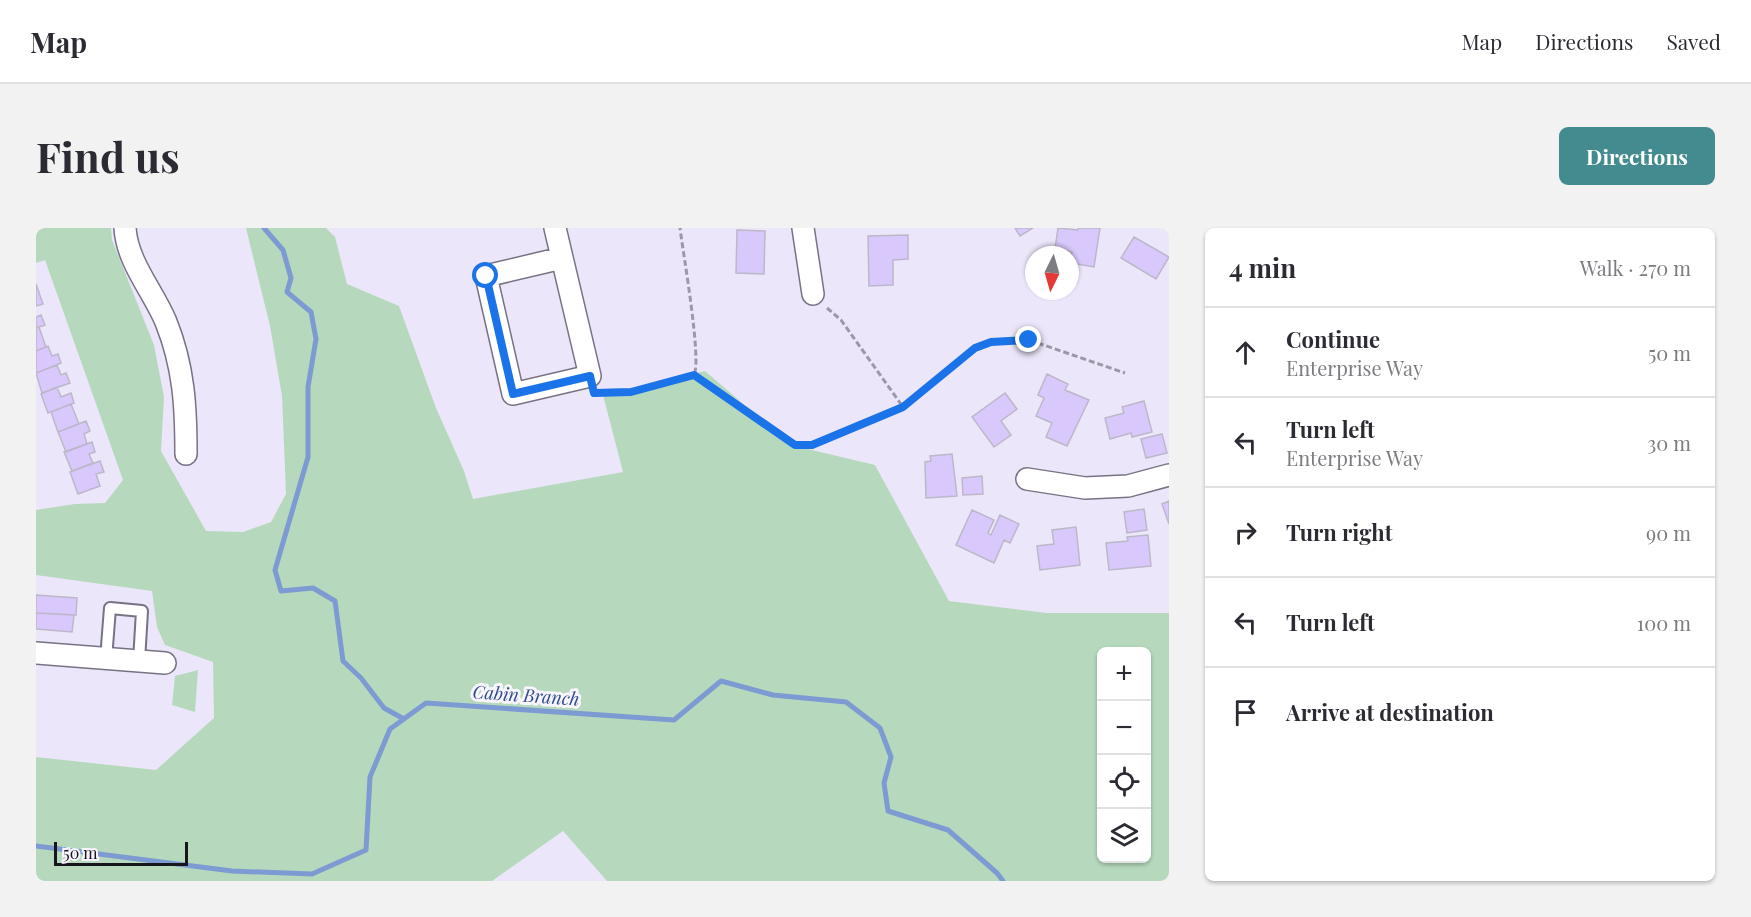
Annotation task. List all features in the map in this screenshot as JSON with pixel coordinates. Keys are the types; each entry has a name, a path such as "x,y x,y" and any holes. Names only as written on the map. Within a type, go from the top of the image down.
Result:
{"street":[{"path":"125,228 134,260 165,319 177,352 185,400 186,454"},
{"path":"555,228 590,376 513,394 486,276 562,258"},
{"path":"803,228 813,294"},
{"path":"1027,479 1085,488 1128,486 1169,475"},
{"path":"36,653 165,663"}],"lane":[{"path":"106,658 110,608 142,611 139,661"}],"path":[{"path":"590,376 594,393 631,392 694,375 698,369 680,228"},
{"path":"813,294 841,320 903,407"},
{"path":"694,375 795,445 812,445 903,407 975,348 991,342 1029,340 1125,373"}],"green space":[{"path":"36,228 111,228 112,240 154,345 164,397 161,451 206,531 243,532 271,522 286,494 282,396 270,326 246,228 326,228 335,237 347,284 399,306 436,408 464,471 473,499 623,472 603,395 705,371 791,445 875,465 949,601 1047,613 1169,613 1169,881 607,881 563,831 492,881 36,881 36,757 156,770 214,718 213,662 165,645 157,627 152,591 36,575 36,510 75,504 105,503 123,480 45,260 36,263"},
{"path":"198,670 195,712 172,705 175,676"}],"building":[{"path":"1015,228 1033,228 1020,236"},
{"path":"1058,228 1078,230 1078,228 1100,228 1094,267 1079,264 1079,246 1055,246"},
{"path":"737,230 765,231 764,274 736,273"},
{"path":"908,235 908,259 893,260 893,285 869,286 868,236"},
{"path":"1134,237 1169,257 1156,279 1121,258"},
{"path":"36,284 43,304 36,306"},
{"path":"41,315 45,325 36,328 36,317"},
{"path":"39,327 46,347 36,351 36,328"},
{"path":"48,346 52,356 58,354 61,363 36,373 36,351"},
{"path":"57,365 61,375 66,373 70,383 42,393 36,373"},
{"path":"1047,374 1068,384 1065,390 1089,400 1067,446 1046,437 1052,423 1036,416 1044,398 1038,395"},
{"path":"57,387 61,397 71,393 74,403 48,413 41,394"},
{"path":"1005,393 1017,409 1001,421 1011,435 994,447 972,417"},
{"path":"1144,401 1152,432 1132,437 1131,433 1110,439 1105,418 1124,413 1122,407"},
{"path":"71,404 79,424 58,432 51,412"},
{"path":"86,421 90,431 84,434 87,444 66,452 58,432"},
{"path":"1162,434 1167,453 1146,458 1141,439"},
{"path":"92,442 95,452 89,454 93,463 72,471 64,452"},
{"path":"952,454 957,496 926,498 925,462 931,461 930,456"},
{"path":"100,461 104,472 96,474 100,486 78,494 70,472"},
{"path":"982,476 983,494 963,495 962,478"},
{"path":"1169,501 1169,524 1162,504"},
{"path":"1144,509 1147,530 1127,533 1124,512"},
{"path":"972,510 994,520 988,533 991,535 1000,515 1019,524 1010,543 1004,540 994,563 956,545"},
{"path":"1076,527 1080,565 1040,570 1037,546 1054,544 1052,530"},
{"path":"1148,535 1151,566 1109,570 1106,543 1128,541 1127,537"},
{"path":"36,595 77,598 76,615 36,613"},
{"path":"36,613 74,615 72,632 36,629"}],"waterway":[{"path":"264,228 283,250 291,278 287,292 311,312 316,339 308,387 308,457 275,570 281,591 313,588 335,601 343,661 361,678 384,708 404,719"},
{"name":"Cabin Branch","path":"36,846 232,871 312,874 366,850 370,777 390,729 426,703 674,720 721,681 773,695 846,702 880,728 891,757 884,783 888,811 948,830 1003,881"}],"route":[{"path":"486,276 513,394 590,376 594,393 631,392 694,375 795,445 812,445 903,407 975,348 991,342 1029,340"}]}
